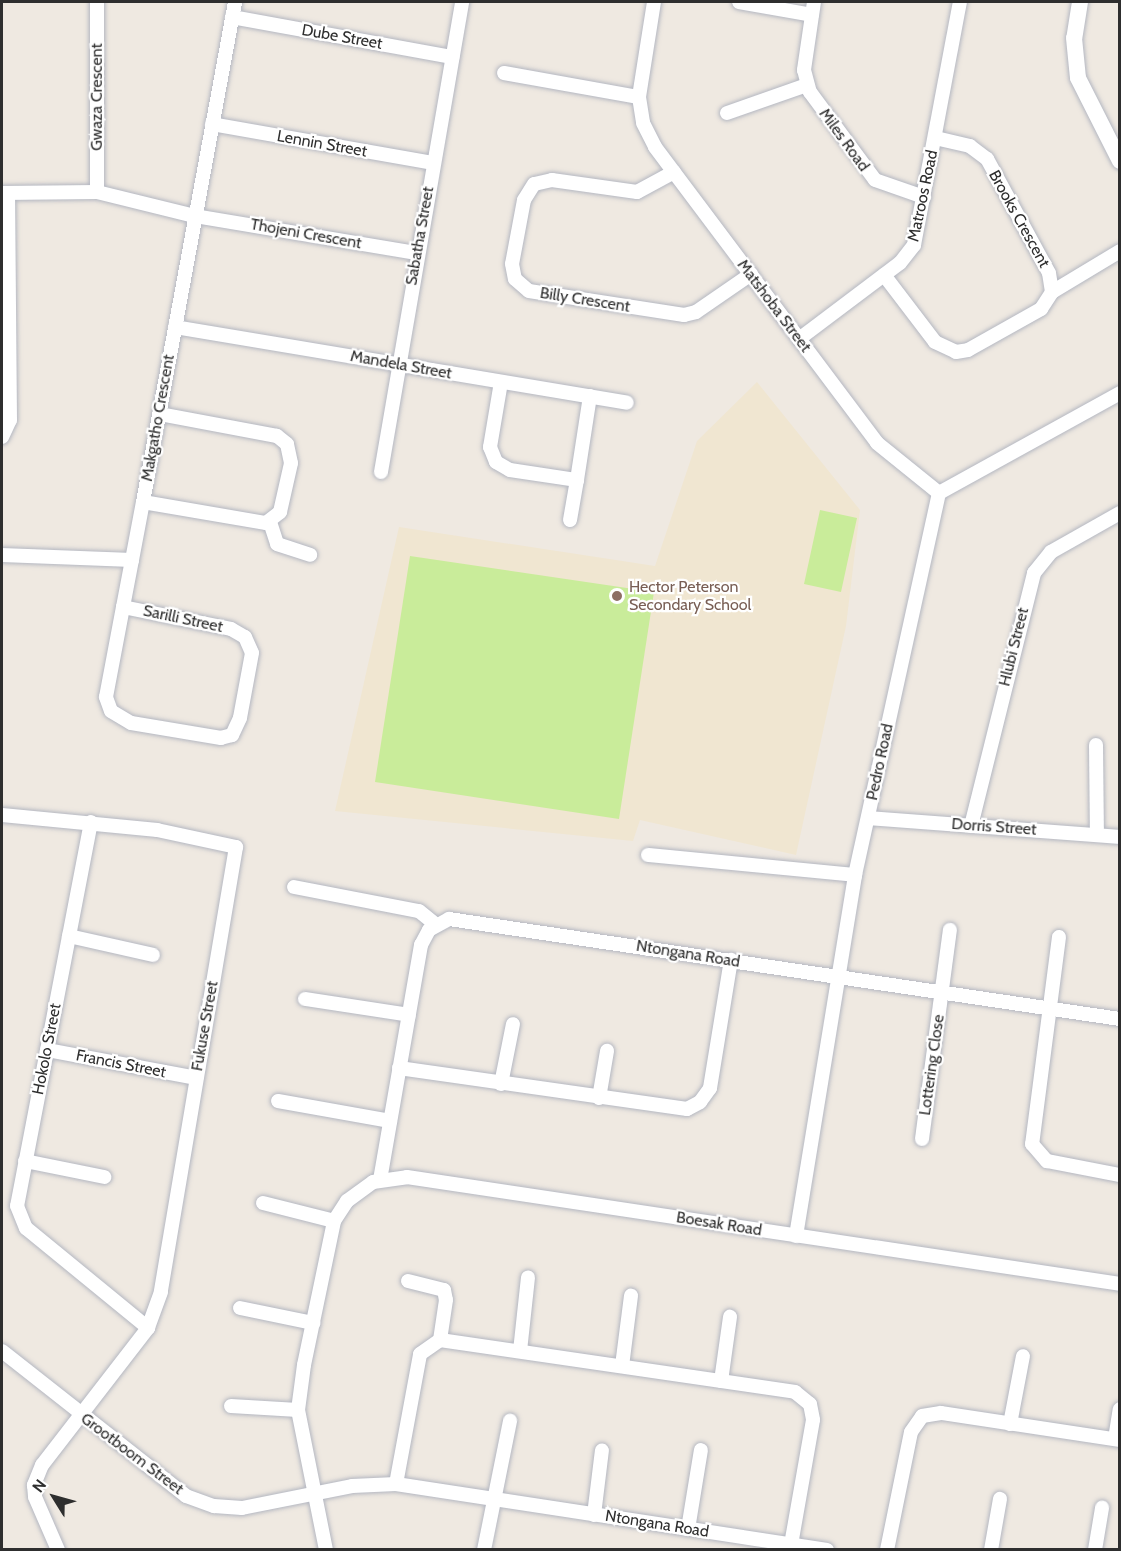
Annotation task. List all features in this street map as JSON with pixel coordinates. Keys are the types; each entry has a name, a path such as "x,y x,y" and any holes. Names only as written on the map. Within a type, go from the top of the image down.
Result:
{"street":[{"name":"Gwaza Crescent","path":"97,2 97,192"},
{"name":"Makgatho Crescent","path":"232,735 221,738 131,723 111,711 106,697 235,2"},
{"name":"Sabatha Street","path":"381,472 397,385 397,365 416,253 462,2"},
{"name":"Matshoba Street","path":"654,2 639,97 648,135 877,443 939,493"},
{"path":"728,113 807,85 805,62 813,8 739,2"},
{"name":"Matroos Road","path":"799,339 884,275 911,251 924,197 960,2"},
{"path":"1080,2 1074,38 1078,78 1119,161"},
{"name":"Dube Street","path":"232,17 452,57"},
{"path":"504,73 639,97"},
{"name":"Miles Road","path":"807,85 870,175 887,186 924,197"},
{"name":"Lennin Street","path":"212,124 433,163"},
{"name":"Brooks Crescent","path":"935,138 970,146 987,159 1049,273 1052,292"},
{"name":"Billy Crescent","path":"674,172 637,192 552,180 534,184 524,200 512,264 515,279 529,291 684,315 696,312 751,274"},
{"path":"2,437 10,420 5,310 5,193 97,192 195,216"},
{"name":"Thojeni Crescent","path":"195,216 416,253"},
{"path":"884,275 935,342 956,352 968,350 1041,309 1052,292 1119,250"},
{"name":"Mandela Street","path":"175,327 627,403"},
{"path":"501,382 490,443 496,462 510,470 577,480"},
{"path":"570,520 590,396"},
{"path":"939,493 1119,396"},
{"path":"159,414 271,434 282,440 289,450 291,463 282,508 270,522"},
{"name":"Pedro Road","path":"796,1236 855,875 939,493"},
{"path":"143,502 270,522"},
{"name":"Hlubi Street","path":"971,826 1034,573 1051,552 1119,513"},
{"path":"270,522 277,544 310,555"},
{"path":"2,555 132,560"},
{"name":"Sarilli Street","path":"123,607 231,629 245,637 252,653 240,718 232,735"},
{"path":"1096,745 1097,835"},
{"name":"Fukuse Street","path":"2,815 157,830 236,847 161,1292 148,1328 42,1465 34,1485 35,1497 58,1550"},
{"name":"Dorris Street","path":"868,818 1119,837"},
{"name":"Hokolo Street","path":"91,822 17,1206 22,1224 148,1328"},
{"path":"648,855 855,875"},
{"path":"294,887 420,912 435,924 421,945 380,1180"},
{"name":"Ntongana Road","path":"435,924 456,918 1119,1019"},
{"path":"943,992 950,930"},
{"path":"69,936 153,955"},
{"path":"1059,937 1047,1008 1032,1144 1047,1161 1119,1175"},
{"path":"399,1068 680,1110 700,1102 710,1088 731,960"},
{"name":"Lottering Close","path":"922,1139 943,992"},
{"path":"304,999 408,1015"},
{"path":"501,1083 513,1024"},
{"name":"Francis Street","path":"47,1050 196,1078"},
{"path":"599,1098 607,1051"},
{"path":"278,1101 390,1121"},
{"path":"25,1161 104,1177"},
{"name":"Boesak Road","path":"326,1550 298,1410 334,1221 355,1193 380,1180 407,1177 1119,1284"},
{"path":"263,1203 334,1221"},
{"path":"520,1351 528,1277"},
{"path":"408,1281 444,1290 446,1300 440,1340"},
{"path":"622,1366 631,1296"},
{"path":"240,1308 313,1323"},
{"path":"722,1381 730,1317"},
{"path":"396,1484 420,1354 440,1340 795,1392 810,1404 813,1420 791,1547"},
{"name":"Grootboom Street","path":"2,1351 79,1415 199,1502 242,1508 316,1492"},
{"path":"1010,1424 1023,1356"},
{"path":"231,1406 298,1410"},
{"path":"887,1550 904,1460 917,1420 935,1412 1117,1439 1119,1409"},
{"path":"484,1550 510,1421"},
{"name":"Ntongana Road","path":"594,1515 602,1450"},
{"path":"688,1529 701,1450"},
{"name":"Ntongana Road","path":"316,1492 352,1486 396,1484 791,1547 827,1550"},
{"path":"991,1550 1000,1499"},
{"path":"1095,1550 1102,1508"}],"shaded area":[{"name":"Hector Peterson Secondary School","path":"757,382 860,510 846,626 796,855 640,820 633,841 335,811 399,527 655,566 697,441"}],"green space":[{"path":"820,510 857,518 841,592 804,584"},
{"path":"410,556 654,592 619,819 375,782"}],"place":[{"name":"Hector Peterson Secondary School","path":"617,596"}]}
